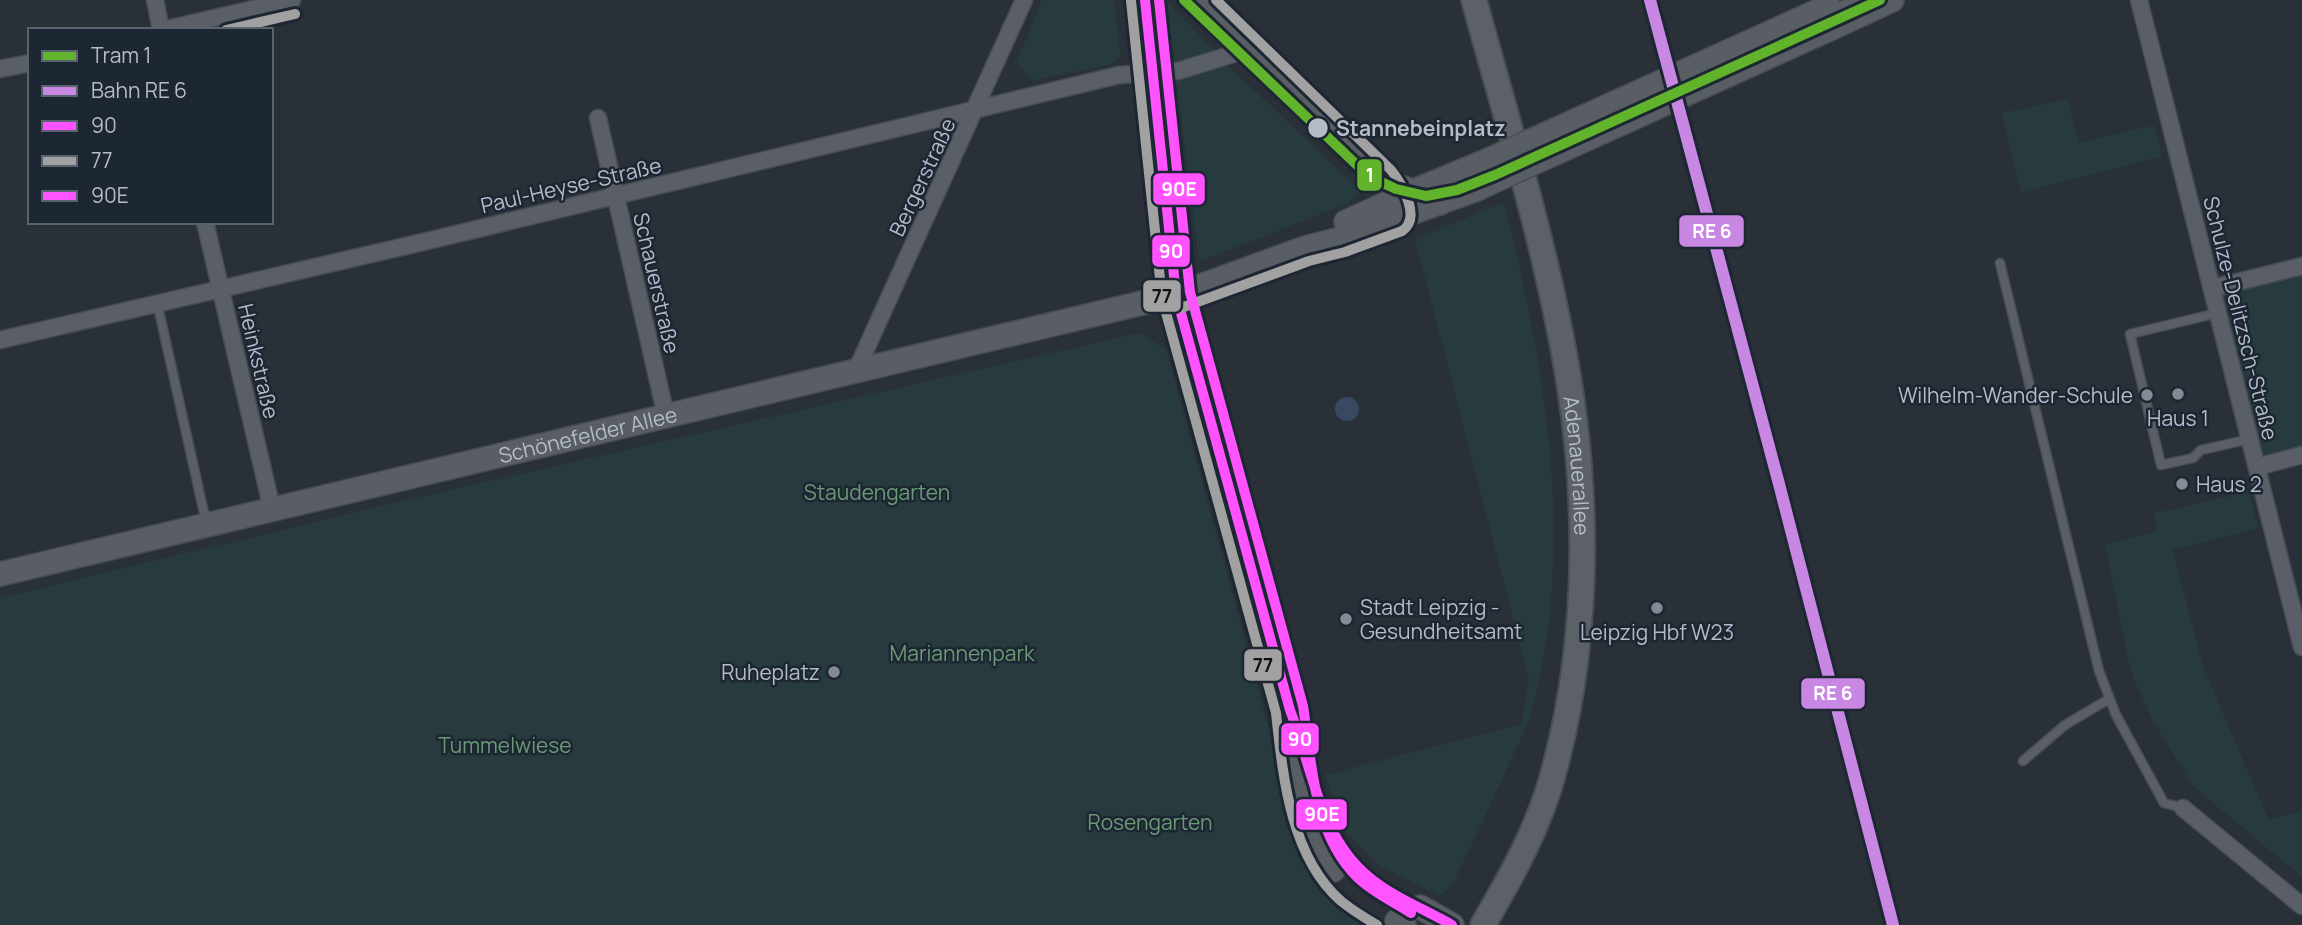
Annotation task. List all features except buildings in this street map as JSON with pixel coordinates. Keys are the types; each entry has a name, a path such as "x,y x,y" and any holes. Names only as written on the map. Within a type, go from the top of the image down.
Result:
{"main road":[{"path":"1145,0 1176,295 1290,710 1295,764 1308,815 1322,851 1333,870"},
{"path":"1196,0 1370,170 1415,199"},
{"name":"Adenauerallee","path":"1474,0 1561,334 1572,408 1581,502 1581,595 1570,704 1555,768 1530,839 1483,925"},
{"path":"1176,295 1305,248 1340,239 1415,199 1493,167 1834,11 1892,0"},
{"name":"Schönefelder Allee","path":"0,574 1176,295"},
{"path":"1420,907 1452,925"}],"street":[{"path":"155,0 162,28"},
{"path":"171,28 292,0"},
{"name":"Bergerstraße","path":"856,371 1024,0"},
{"name":"Schulze-Delitzsch-Straße","path":"2139,0 2302,647"},
{"path":"1153,71 1178,71 1246,50"},
{"path":"0,69 28,62"},
{"name":"Paul-Heyse-Straße","path":"0,340 1119,75 1153,71"},
{"name":"Schauerstraße","path":"598,118 666,416"},
{"name":"Heinkstraße","path":"205,224 272,509"},
{"path":"2213,288 2302,266"},
{"path":"2257,467 2302,455"},
{"path":"2183,808 2302,906"}],"lane":[{"path":"1834,11 1854,0"},
{"path":"2000,263 2099,671 2109,699 2164,803 2183,808"},
{"path":"157,302 206,525"},
{"path":"2219,313 2130,334 2161,465 2193,458 2202,450 2250,439"},
{"path":"2023,761 2065,725 2109,699"}],"green space":[{"path":"1042,0 1114,0 1121,57 1111,64 1031,81 1017,61"},
{"name":"Stannebeinplatz","path":"1166,0 1234,71 1361,191 1348,203 1199,262"},
{"path":"2068,99 2078,143 2155,125 2162,156 2021,193 2002,113"},
{"path":"1504,202 1532,328 1543,393 1554,523 1552,588 1544,653 1530,716 1452,886 1440,896 1378,865 1345,831 1325,775 1521,724 1529,680 1415,239"},
{"path":"2302,274 2302,450 2262,461 2222,294"},
{"name":"Mariannenpark","path":"1139,333 1166,349 1300,843 1326,889 1343,908 1365,925 0,925 0,598 389,504"},
{"path":"2250,492 2258,528 2173,550 2202,663 2268,819 2302,811 2302,877 2192,785 2152,719 2129,663 2105,545 2158,531 2154,513"}],"water":[{"path":"1347,397 1356,400 1359,409 1356,418 1347,421 1338,418 1335,409 1338,400"}],"tram line":[{"name":"1","path":"1184,0 1360,168 1396,189 1426,196 1457,190 1495,175 1880,0"}],"transit line":[{"name":"90","path":"1145,0 1176,295 1290,710 1311,777 1328,821 1352,860 1388,891 1452,925"},
{"name":"90E","path":"1159,0 1190,292 1303,706 1312,774 1323,819 1342,859 1357,877 1411,913"},
{"name":"77","path":"1181,308 1309,261 1345,252 1402,231 1410,218 1405,192 1391,170 1216,0"},
{"path":"1650,0 1893,925"},
{"name":"77","path":"1131,1 1162,298 1276,713 1292,814 1310,862 1324,883 1341,901 1377,925"},
{"name":"77","path":"235,28 295,14"}],"place":[{"name":"Stannebeinplatz","path":"1318,128"},
{"name":"Haus 1","path":"2178,394"},
{"name":"Wilhelm-Wander-Schule","path":"2147,395"},
{"name":"Haus 2","path":"2182,484"},
{"name":"Leipzig Hbf W23","path":"1657,608"},
{"name":"Stadt Leipzig - Gesundheitsamt","path":"1346,619"},
{"name":"Ruheplatz","path":"834,672"}],"park label":[{"name":"Staudengarten","path":"877,492"},
{"name":"Tummelwiese","path":"505,745"},
{"name":"Rosengarten","path":"1150,822"}]}
